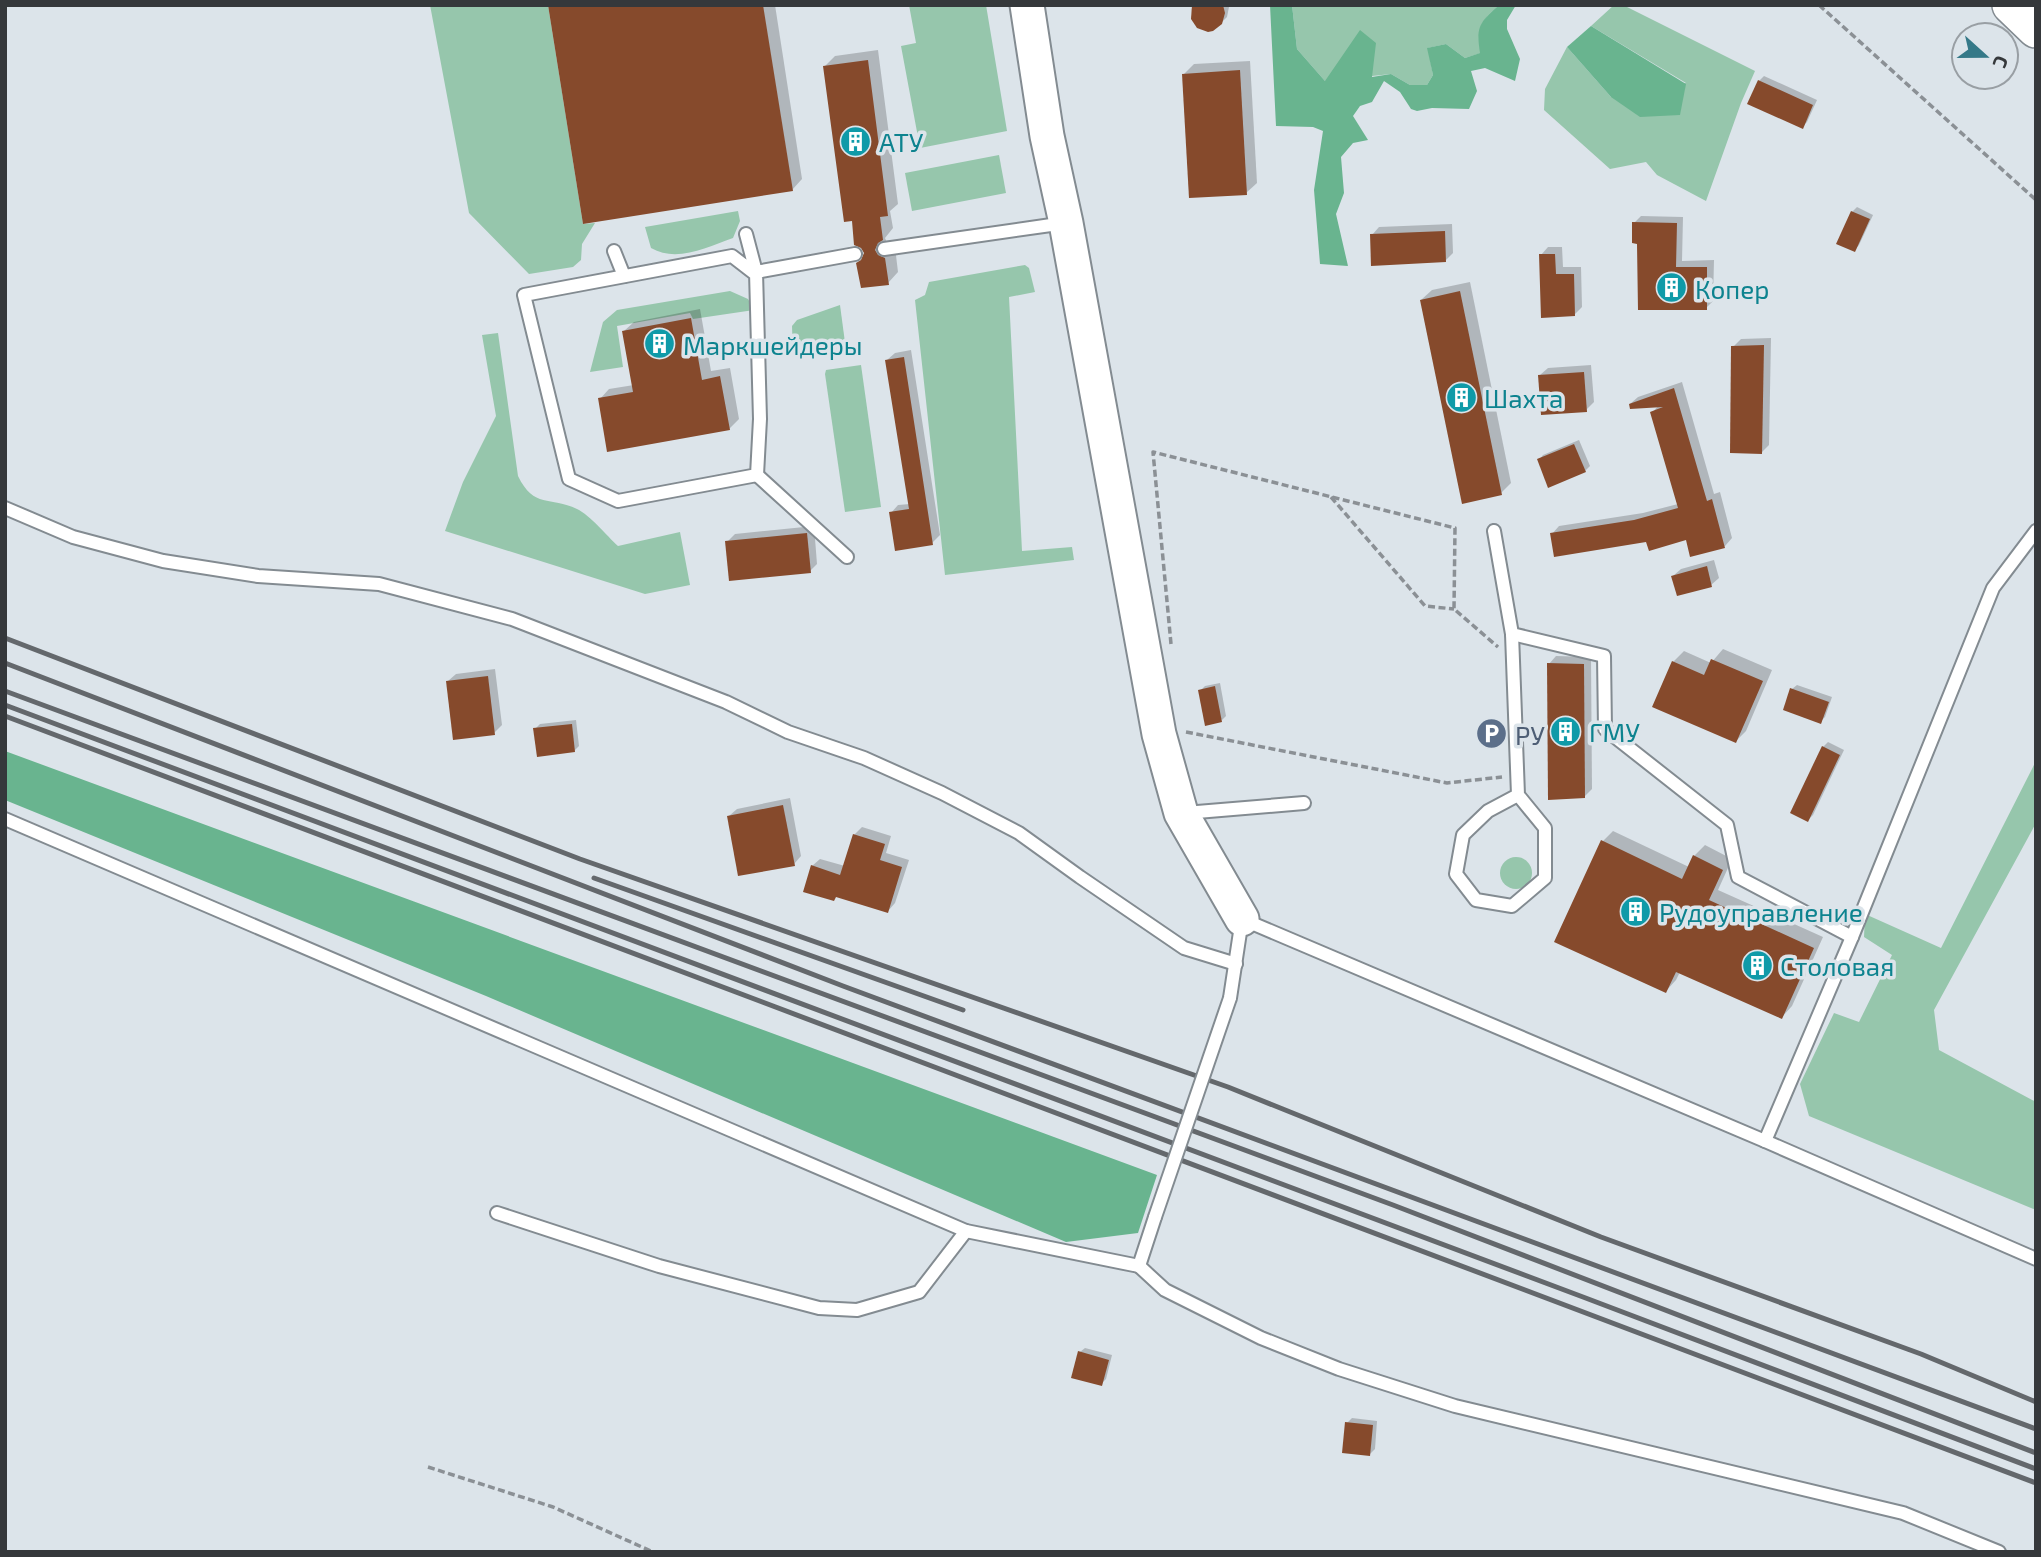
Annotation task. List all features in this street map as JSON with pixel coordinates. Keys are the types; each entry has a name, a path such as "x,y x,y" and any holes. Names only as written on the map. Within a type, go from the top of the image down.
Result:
{"main road":[{"path":"2011,5 2036,29"}],"street":[{"path":"1027,5 1047,136 1066,223 1159,734 1181,813 1242,919"}],"lane":[{"path":"884,249 1066,223"},
{"path":"746,234 756,272 760,419 757,475"},
{"path":"614,251 624,276"},
{"path":"757,475 618,501 569,479 524,296 732,256 756,272 855,254"},
{"path":"757,475 847,556"},
{"path":"5,508 73,537 163,561 258,576 379,584 512,619 726,702 788,732 864,758 942,793 1019,833 1184,948 1237,964"},
{"path":"1494,531 1512,634 1518,795 1545,828 1545,878 1512,906 1476,900 1456,874 1463,835 1488,811 1518,795"},
{"path":"1765,1141 1852,937 1993,588 2036,531"},
{"path":"1512,634 1604,656 1605,729 1727,825 1738,877 1852,937"},
{"path":"1181,813 1304,803"},
{"path":"5,819 966,1231 1139,1266 1165,1290 1261,1338 1339,1369 1455,1406 1903,1513 1999,1552"},
{"path":"1139,1266 1230,998 1242,919 2036,1259"},
{"path":"497,1213 659,1266 819,1308 857,1310 919,1292 966,1231"}],"path":[{"path":"1819,5 2036,200"},
{"path":"1172,656 1153,452 1455,528 1454,609"},
{"path":"1331,497 1425,606 1454,609 1513,660"},
{"path":"1183,732 1447,783 1517,775"},
{"path":"428,1467 553,1507 653,1552"}],"green space":[{"path":"430,5 548,5 583,224 595,223 582,244 581,260 573,267 529,274 469,213"},
{"path":"909,5 986,5 1007,131 920,148 901,46 916,43"},
{"path":"1270,5 1292,5 1297,49 1325,81 1360,30 1376,43 1372,77 1391,74 1410,85 1427,85 1433,75 1427,48 1446,44 1465,58 1480,53 1478,37 1483,21 1499,5 1516,5 1507,20 1507,29 1520,59 1515,81 1485,68 1471,71 1477,91 1469,109 1432,108 1417,111 1411,109 1400,92 1384,81 1372,102 1360,106 1353,116 1368,140 1353,143 1341,157 1344,193 1336,214 1348,266 1320,264 1314,190 1323,131 1313,127 1276,126"},
{"path":"1292,5 1499,5 1481,26 1481,53 1465,58 1446,44 1428,48 1433,75 1427,85 1410,85 1391,74 1325,81 1297,49"},
{"path":"1614,5 1623,5 1755,71 1706,201 1657,175 1646,162 1610,169 1544,110 1545,89 1567,47 1611,97 1686,83 1591,26"},
{"path":"1591,26 1686,84 1680,115 1640,117 1611,97 1567,47"},
{"path":"999,155 1006,193 912,211 905,173"},
{"path":"738,211 740,221 733,238 682,254 651,248 645,227"},
{"path":"1025,265 1029,268 1035,292 1009,297 1022,551 1072,547 1074,560 945,575 915,300 925,295 929,282"},
{"path":"730,291 748,299 754,310 693,319 690,313 617,326 623,367 590,372 603,322 617,310"},
{"path":"840,305 846,350 793,357 792,326 797,320"},
{"path":"498,333 518,476 524,486 537,498 567,505 582,512 618,546 680,532 690,585 645,594 445,531 463,482 496,416 482,335"},
{"path":"861,365 881,507 845,512 825,374 826,370"},
{"path":"5,751 1157,1175 1138,1233 1066,1242 486,996 5,800"},
{"path":"2036,761 2036,823 1934,1010 1939,1050 2036,1102 2036,1210 1809,1116 1800,1084 1834,1013 1859,1022 1892,955 1864,937 1865,914 1941,948"},
{"path":"1516,857 1527,862 1532,873 1527,884 1516,889 1505,884 1500,873 1505,862"}],"building":[{"path":"548,5 763,5 793,191 583,224"},
{"path":"1192,5 1223,5 1225,13 1222,24 1208,32 1197,28 1191,19"},
{"name":"АТУ","path":"868,60 888,216 880,217 883,240 875,250 885,258 889,285 861,288 856,263 864,253 854,245 852,221 844,222 823,66"},
{"path":"1240,70 1247,195 1189,198 1182,74"},
{"path":"1758,80 1813,105 1803,129 1747,104"},
{"path":"1851,211 1870,219 1855,252 1836,244"},
{"name":"Копер","path":"1632,222 1677,223 1676,267 1707,267 1707,310 1638,310 1637,244 1632,243"},
{"path":"1445,231 1446,262 1371,266 1370,234"},
{"path":"1539,254 1555,254 1556,274 1574,274 1575,316 1541,318"},
{"name":"Шахта","path":"1460,291 1502,495 1462,504 1420,300"},
{"path":"691,318 702,380 720,376 730,430 607,452 598,398 633,392 622,331"},
{"path":"1764,345 1762,454 1730,453 1731,346"},
{"path":"904,357 933,545 895,551 889,512 909,509 885,360"},
{"path":"1584,372 1587,412 1541,415 1538,375"},
{"path":"1674,388 1707,501 1712,499 1725,548 1690,557 1686,540 1649,551 1646,542 1554,557 1550,533 1634,520 1678,508 1650,412 1663,407 1630,409 1629,404"},
{"path":"1574,444 1586,472 1548,488 1537,459"},
{"path":"807,533 811,573 729,581 725,541"},
{"path":"1707,566 1712,587 1677,596 1671,576"},
{"path":"1711,659 1763,681 1736,743 1652,707 1672,661 1704,675"},
{"name":"ГМУ","path":"1547,663 1584,664 1585,798 1548,800"},
{"path":"488,676 495,735 453,740 446,681"},
{"path":"1215,686 1222,722 1205,726 1198,690"},
{"path":"1790,688 1829,702 1821,724 1783,710"},
{"path":"572,724 575,752 537,757 533,728"},
{"path":"1822,746 1840,755 1808,822 1790,813"},
{"path":"783,805 795,866 738,876 727,816"},
{"path":"853,834 885,844 880,860 902,867 888,913 836,897 834,901 803,892 811,865 840,875"},
{"name":"Рудоуправление","path":"1601,840 1682,879 1693,855 1723,870 1709,900 1814,948 1782,1019 1676,972 1666,993 1554,942"},
{"path":"1078,1351 1109,1360 1102,1386 1071,1378"},
{"path":"1345,1422 1373,1425 1370,1456 1342,1453"}],"railway":[{"path":"5,638 580,859 1228,1087 1601,1237 1921,1354 2036,1402"},
{"path":"5,663 843,986 2036,1429"},
{"path":"5,691 1393,1205 2036,1453"},
{"path":"5,705 2036,1469"},
{"path":"5,716 2036,1483"},
{"path":"594,878 963,1010"}],"place":[{"name":"АТУ","path":"856,141"},
{"name":"Копер","path":"1672,288"},
{"name":"Маркшейдеры","path":"660,344"},
{"name":"Шахта","path":"1461,397"},
{"name":"ГМУ","path":"1566,731"},
{"name":"РУ","path":"1492,734"},
{"name":"Рудоуправление","path":"1636,911"},
{"name":"Столовая","path":"1757,965"}]}
